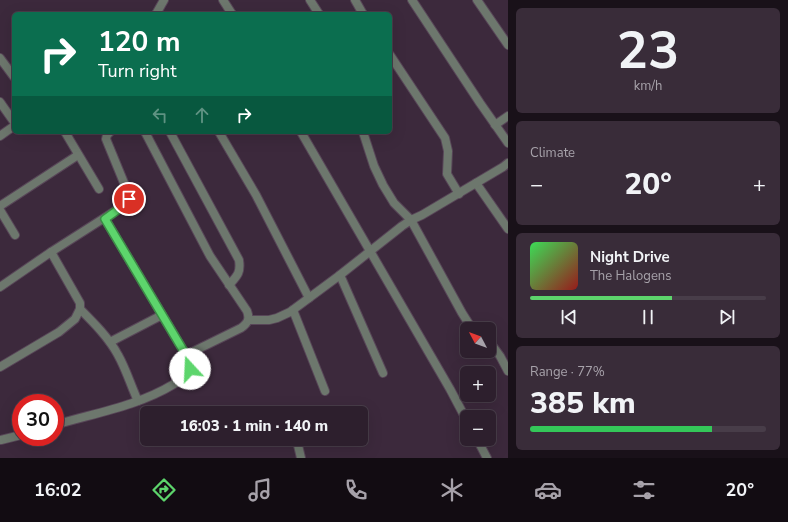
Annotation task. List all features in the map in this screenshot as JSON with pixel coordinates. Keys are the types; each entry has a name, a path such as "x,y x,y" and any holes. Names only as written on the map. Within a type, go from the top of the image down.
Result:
{"street":[{"path":"157,12 164,0"},
{"path":"223,0 231,12"},
{"path":"310,0 318,12"},
{"path":"355,0 362,12"},
{"path":"412,0 508,143"},
{"path":"477,0 508,45"},
{"path":"0,58 12,74"},
{"path":"392,58 445,138 448,152 447,174 459,194"},
{"path":"0,102 12,119"},
{"path":"495,125 508,116"},
{"path":"0,136 12,127"},
{"path":"65,134 99,189"},
{"path":"0,287 51,252 105,219 123,206 129,199 129,195 106,139 108,134"},
{"path":"146,134 210,256 248,311 248,320 242,328 186,355"},
{"path":"171,134 240,260 240,270 238,275 229,285"},
{"path":"220,134 256,195 309,298"},
{"path":"302,134 461,410"},
{"path":"364,134 374,166 383,185 394,203 411,220 468,322"},
{"path":"0,206 78,155"},
{"path":"248,320 269,320 278,318 293,310 340,276 411,220 459,194 508,163"},
{"path":"476,184 508,229"},
{"path":"0,210 15,235"},
{"path":"64,422 138,401 158,393 183,378 190,369 186,355 105,219"},
{"path":"0,367 59,332 75,319 80,309 80,303 51,252"},
{"path":"340,276 383,374"},
{"path":"80,309 110,342 118,355 138,401"},
{"path":"293,310 325,391"},
{"path":"110,342 162,315"},
{"path":"496,351 508,371"},
{"path":"1,440 12,437"},
{"path":"298,446 300,458"},
{"path":"481,446 487,458"}],"route":[{"path":"129,199 127,203 105,219 186,355 190,369"}]}
